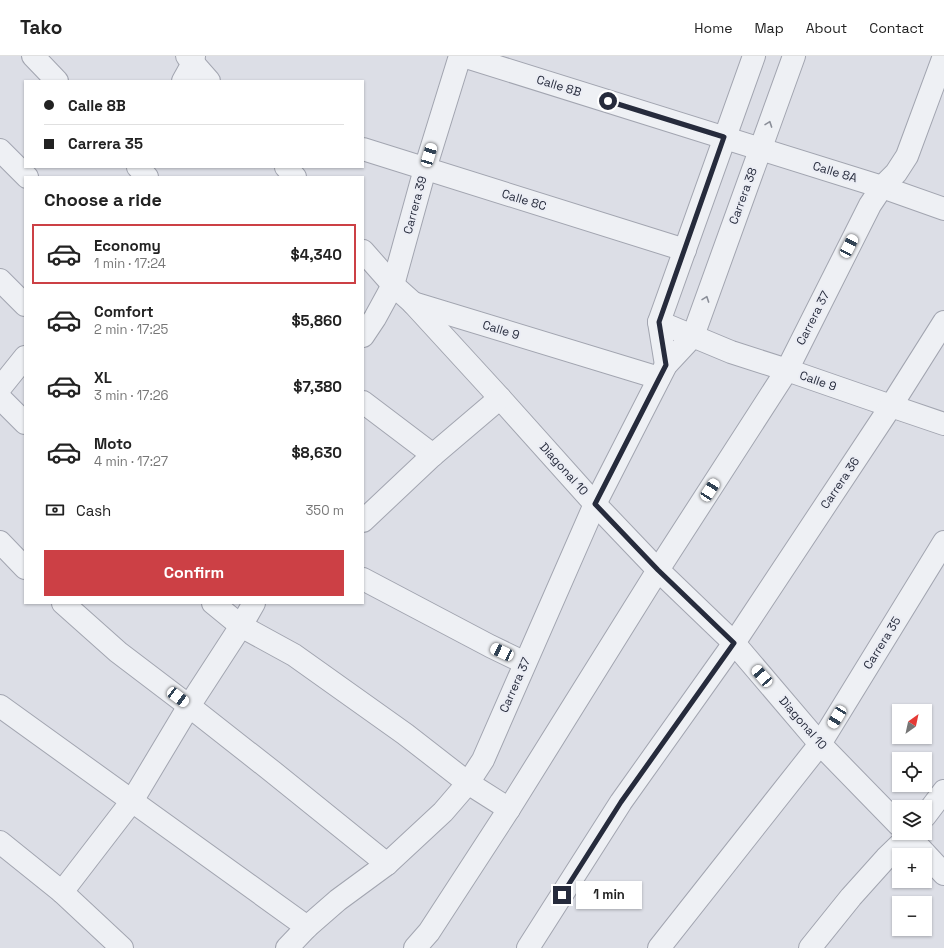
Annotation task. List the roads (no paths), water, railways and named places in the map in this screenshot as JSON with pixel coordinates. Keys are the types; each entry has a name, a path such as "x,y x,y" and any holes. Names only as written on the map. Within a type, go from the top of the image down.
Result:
{"street":[{"path":"33,56 56,80"},
{"name":"Calle 8B","path":"461,56 724,137"},
{"name":"Carrera 39","path":"364,334 393,285 425,169 461,56"},
{"path":"663,371 659,322 754,56"},
{"name":"Carrera 38","path":"693,336 794,56"},
{"name":"Carrera 37","path":"415,948 429,932 509,809 658,570 787,370 870,205 882,187 896,172 907,156 944,56"},
{"path":"189,64 208,80"},
{"name":"Calle 8A","path":"724,137 882,187 944,209"},
{"name":"Calle 8C","path":"364,149 685,250"},
{"path":"0,150 26,176"},
{"path":"138,168 146,176"},
{"path":"287,168 294,176"},
{"name":"Diagonal 10","path":"364,252 393,285 412,302 595,504 658,570 734,643 820,744 892,817"},
{"path":"0,280 24,304"},
{"name":"Calle 9","path":"412,302 663,371"},
{"name":"Calle 9","path":"659,322 731,352 944,424"},
{"name":"Carrera 36","path":"734,643 891,406 944,322"},
{"name":"Carrera 37","path":"287,948 307,927 338,900 387,864 443,812 468,783 482,760 595,504 663,371 693,336"},
{"path":"0,388 24,358"},
{"path":"0,398 24,422"},
{"path":"364,520 433,455 500,398"},
{"path":"364,403 433,455"},
{"name":"Carrera 35","path":"659,948 820,744 944,542"},
{"path":"2,549 24,567"},
{"path":"364,580 525,663"},
{"path":"64,604 118,652 189,706 387,864"},
{"path":"214,604 241,626 294,655 405,734 468,783 509,809"},
{"path":"62,892 132,802 189,706 241,626 253,604"},
{"path":"528,948 621,802 734,643"},
{"path":"0,706 307,927"},
{"path":"932,807 944,791"},
{"path":"810,948 901,840"},
{"name":"Diagonal 10","path":"914,840 944,874"},
{"path":"0,842 62,892 122,948"}]}
